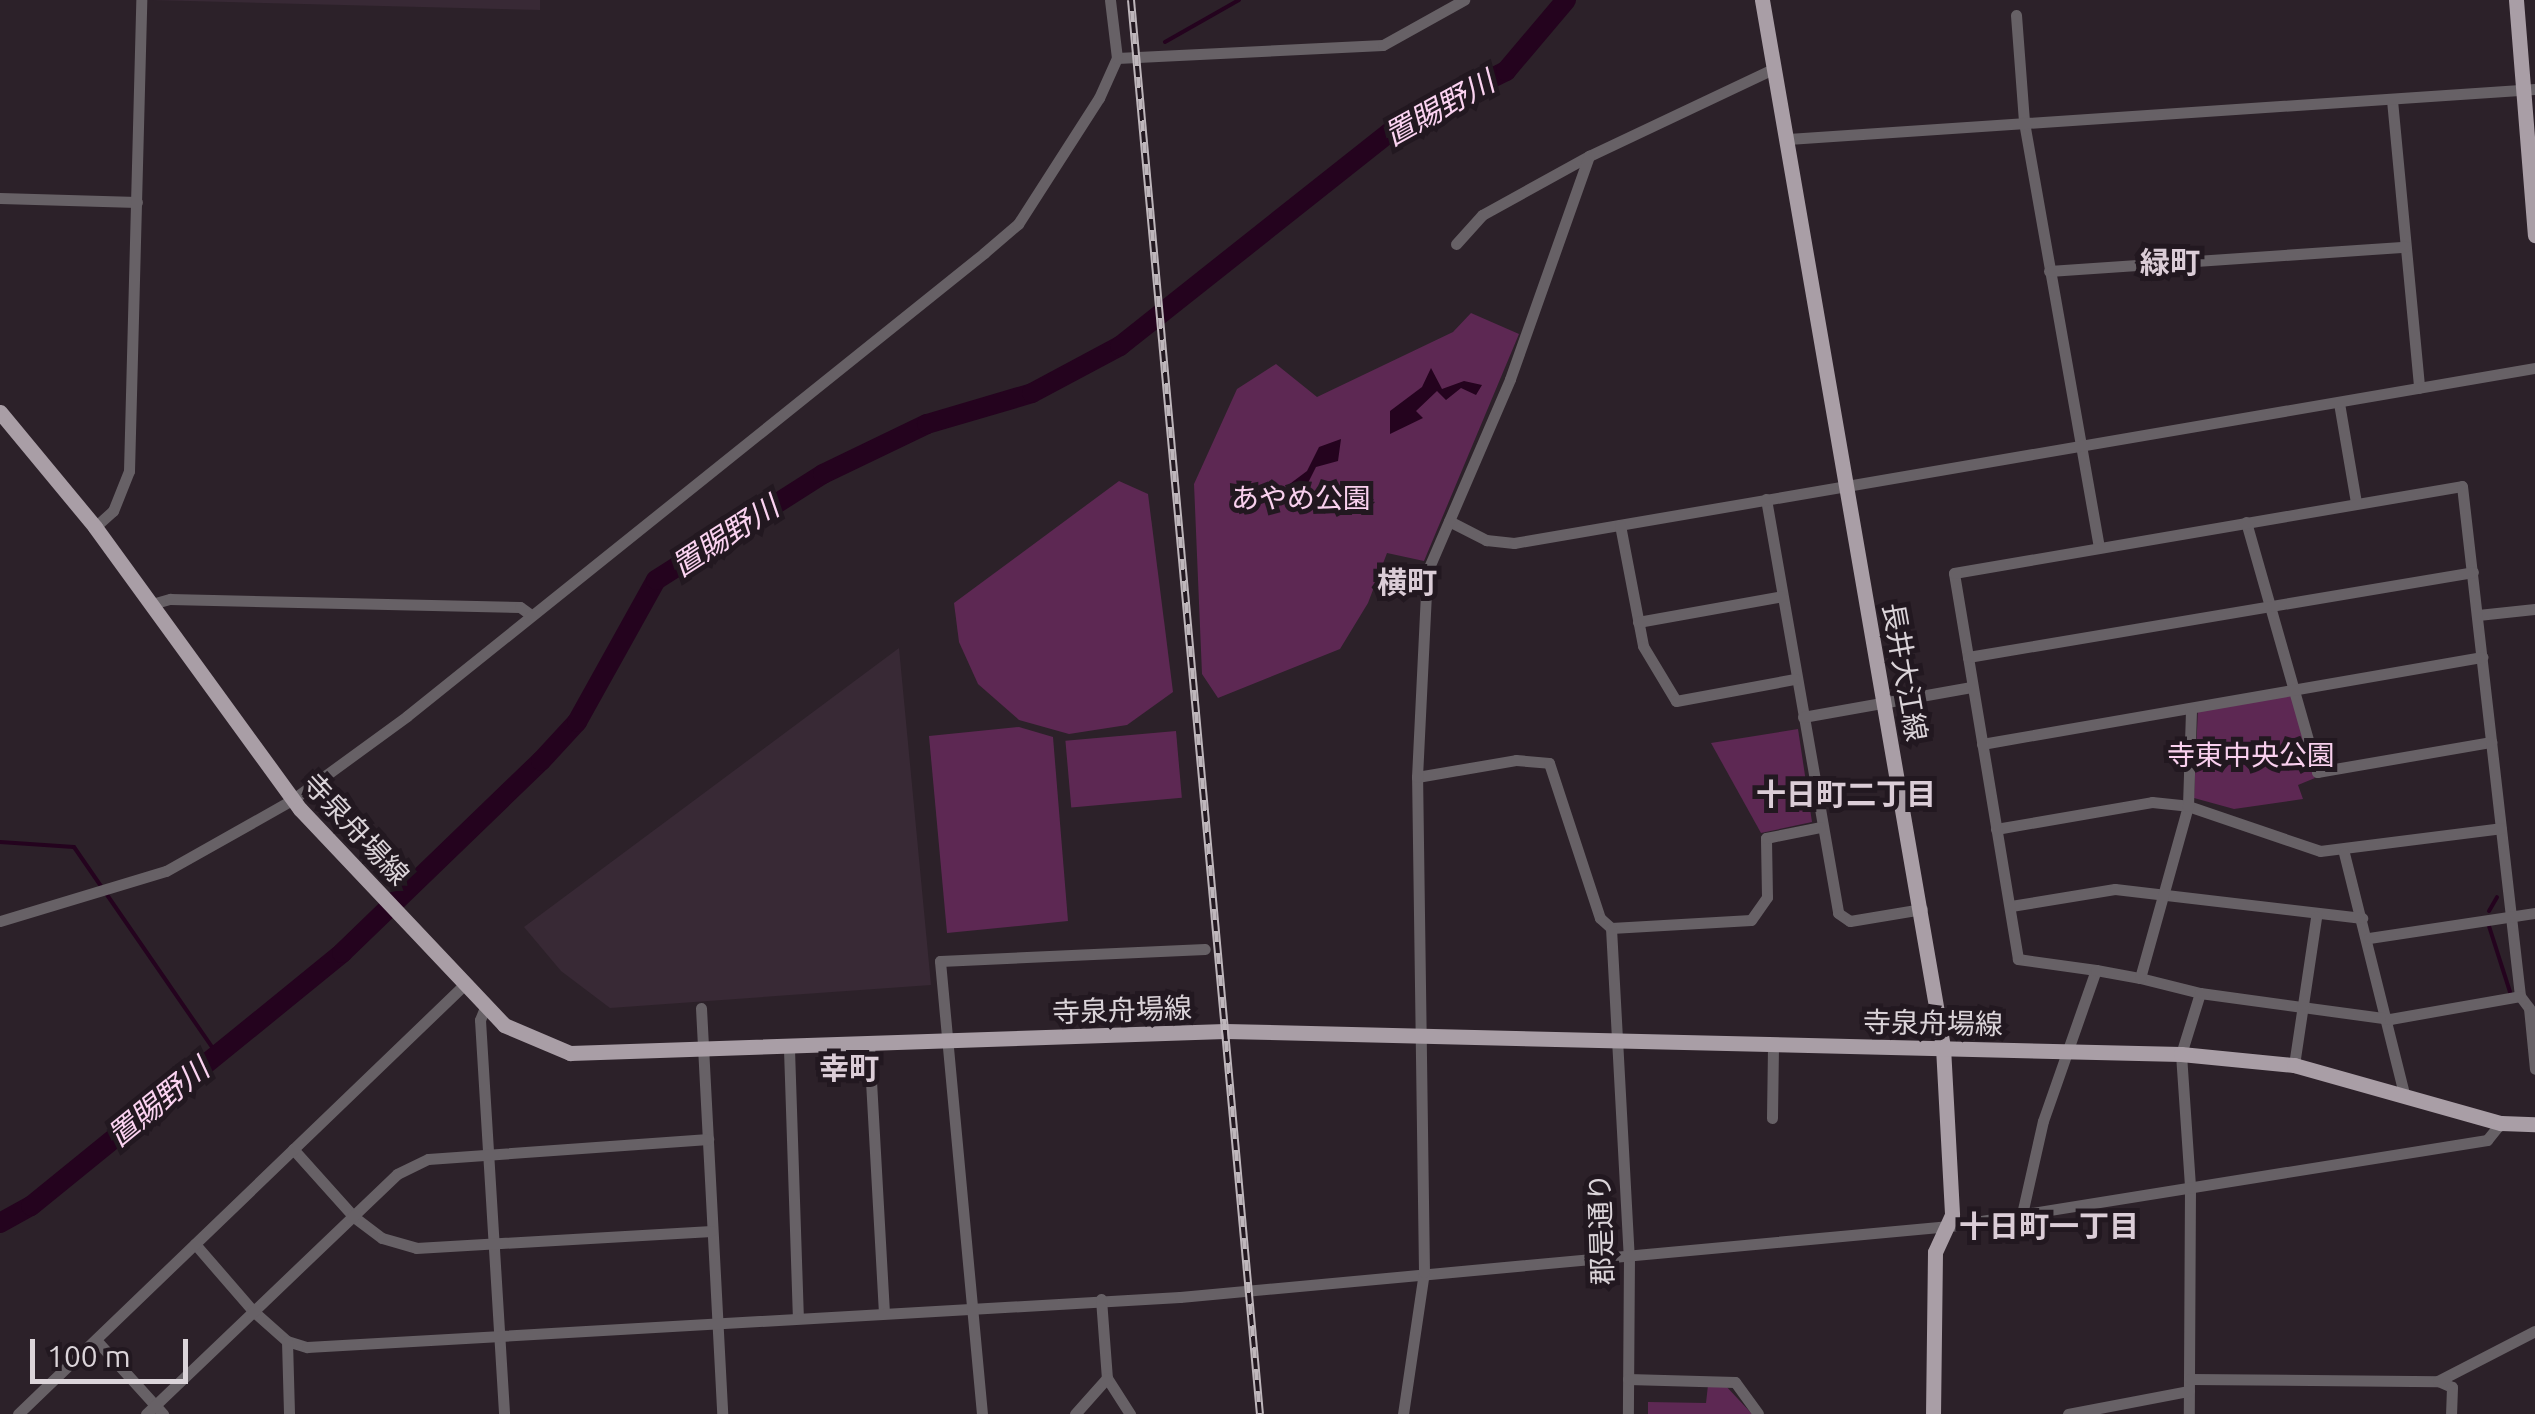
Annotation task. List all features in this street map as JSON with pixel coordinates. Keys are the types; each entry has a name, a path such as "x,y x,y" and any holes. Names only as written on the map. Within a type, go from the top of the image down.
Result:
{"main road":[{"name":"長井大江線","path":"1762,0 1943,1047 1950,1226 1936,1252 1933,1414"},
{"path":"2516,0 2528,90 2535,235"},
{"name":"寺泉舟場線","path":"0,412 152,604 296,805 486,1005 528,1040 570,1053 704,1052 1225,1031 2181,1054 2294,1065 2502,1122 2535,1124"}],"street":[{"path":"94,527 112,511 128,470 141,0"},
{"path":"0,921 166,871 296,805 1018,224 1117,58 1110,0"},
{"path":"1117,58 1383,44 1464,0"},
{"path":"2016,15 2024,122 2099,547"},
{"path":"1456,244 1482,215 1589,156 1773,69"},
{"path":"1788,139 2528,90"},
{"path":"2392,100 2419,388"},
{"path":"1403,1414 1424,1272 1417,776 1425,589 1448,521 1510,379 1589,156"},
{"path":"0,198 137,202"},
{"path":"2049,271 2405,247"},
{"path":"1448,521 1486,540 1514,543 2535,368"},
{"path":"2339,403 2356,502"},
{"path":"2520,996 2390,1019 2200,993 2140,978 2018,959 1954,572 2462,486 2520,996 2529,1008 2535,1070"},
{"path":"1766,499 1838,913 1850,921 1922,909"},
{"path":"2246,522 2273,606 2317,772 2491,742"},
{"path":"1620,526 1643,646 1676,701 1796,679"},
{"path":"1968,658 2472,572"},
{"path":"1638,622 1782,596"},
{"path":"152,604 170,599 520,607 531,615"},
{"path":"2478,615 2535,608"},
{"path":"1982,744 2482,658"},
{"path":"1803,717 1971,687"},
{"path":"2140,978 2188,806 2191,708"},
{"path":"1417,776 1516,760 1550,764 1600,918 1611,928 1751,920 1767,897 1766,838 1820,827"},
{"path":"1996,829 2152,802 2188,806 2320,852 2344,853 2501,828"},
{"path":"2344,853 2390,1019 2404,1093"},
{"path":"2010,906 2114,889 2316,918 2362,918"},
{"path":"2369,938 2535,913"},
{"path":"2294,1065 2316,918"},
{"name":"郡是通り","path":"1611,928 1629,1256 1628,1414"},
{"path":"982,1414 940,962 1204,949"},
{"path":"2022,1214 2067,1051 2096,970"},
{"path":"18,1414 294,1149 462,979"},
{"path":"2189,1414 2190,1187 2181,1054 2200,993"},
{"path":"486,1005 480,1020 504,1414"},
{"path":"701,1008 722,1414"},
{"path":"870,1045 884,1311"},
{"path":"1772,1118 1774,1045"},
{"path":"789,1048 798,1317"},
{"path":"195,1244 254,1311 287,1340 308,1348 1101,1299 1950,1226 2488,1140 2502,1122"},
{"path":"96,1340 154,1412 397,1174 428,1160 708,1140"},
{"path":"294,1149 354,1217 382,1238 416,1248 712,1231"},
{"path":"1101,1299 1107,1378 1130,1414"},
{"path":"2438,1381 2535,1331"},
{"path":"287,1340 289,1414"},
{"path":"1074,1414 1107,1378"},
{"path":"1628,1379 1735,1382 1758,1414"},
{"path":"2068,1414 2190,1385 2438,1381 2452,1386 2450,1414"}],"shaded area":[{"path":"151,0 540,0 540,10"},
{"path":"1431,368 1442,389 1464,381 1482,385 1476,395 1461,388 1446,400 1437,391 1416,411 1423,418 1390,434 1390,411 1422,387"},
{"path":"1341,439 1338,461 1316,467 1299,501 1290,501 1287,486 1307,471 1319,447"},
{"path":"899,648 931,985 610,1008 561,971 524,927"}],"green space":[{"name":"あやめ公園","path":"1471,313 1519,334 1424,561 1387,553 1368,603 1340,649 1218,698 1202,674 1194,484 1237,389 1276,364 1317,397 1453,332"},
{"path":"1119,481 1148,494 1173,692 1127,725 1069,734 1019,720 978,684 959,642 954,603"},
{"name":"寺東中央公園","path":"2291,694 2315,778 2298,785 2303,799 2234,809 2194,798 2198,709"},
{"path":"1019,727 1053,737 1068,921 947,933 929,736"},
{"path":"1798,729 1812,822 1761,833 1711,743"},
{"path":"1176,731 1182,798 1071,807 1065,741"},
{"path":"1708,1385 1725,1385 1752,1414 1648,1414 1648,1402 1706,1403"}],"waterway":[{"path":"1165,42 1239,0"},
{"name":"置賜野川","path":"0,1223 31,1206 342,953 541,761 577,722 656,580 823,474 927,424 1032,393 1120,346 1403,122 1506,71 1566,0"},
{"path":"0,842 74,847 217,1054"},
{"path":"2489,911 2497,897"},
{"path":"2488,923 2511,995"}],"railway":[{"path":"1131,0 1260,1414"}],"district":[{"name":"緑町","path":"2170,262"},
{"name":"横町","path":"1407,582"},
{"name":"十日町二丁目","path":"1846,794"},
{"name":"幸町","path":"849,1068"},
{"name":"十日町一丁目","path":"2049,1226"}]}
